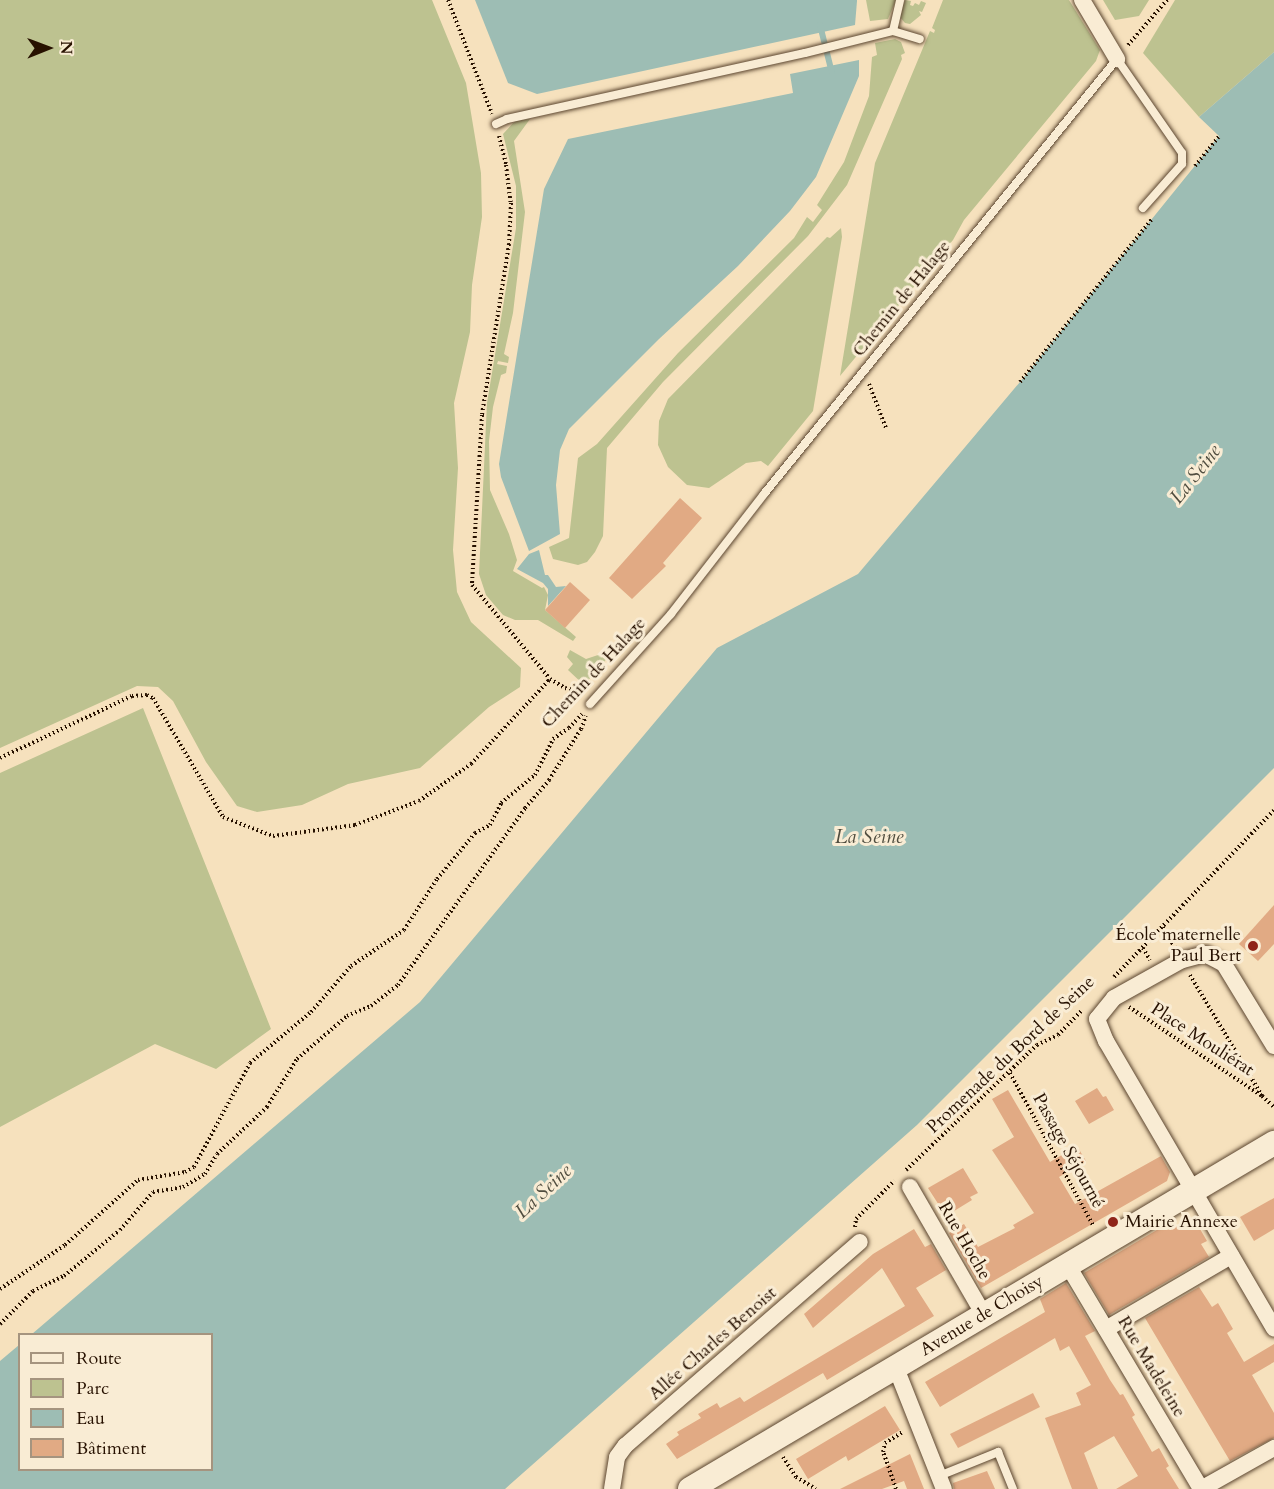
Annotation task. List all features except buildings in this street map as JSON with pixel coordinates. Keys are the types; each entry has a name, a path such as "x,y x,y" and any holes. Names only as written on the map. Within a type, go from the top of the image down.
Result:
{"main road":[{"name":"Avenue de Choisy","path":"692,1488 1274,1143"}],"street":[{"path":"1082,0 1117,59"},
{"path":"1274,1046 1224,964 1205,954 1182,960 1114,998 1097,1019 1106,1041 1274,1329"},
{"name":"Rue Hoche","path":"903,1180 984,1315"},
{"name":"Allée Charles Benoist","path":"612,1489 617,1457 625,1446 859,1244"},
{"path":"1106,1329 1231,1256"},
{"name":"Rue Madeleine","path":"1067,1264 1201,1489"},
{"path":"896,1368 941,1483"},
{"path":"1201,1489 1274,1448"}],"lane":[{"path":"893,30 900,0"},
{"path":"496,124 507,118 805,53 893,30 920,39"},
{"path":"1117,59 1182,153 1182,164 1143,208"},
{"name":"Chemin de Halage","path":"590,704 671,614 1117,59"},
{"path":"941,1483 998,1452 1013,1489"}],"path":[{"path":"448,0 496,124 506,165 510,203 509,244 482,415 472,585 550,680 579,691"},
{"path":"1117,59 1167,0"},
{"path":"1191,171 1220,136"},
{"path":"1020,382 1155,216"},
{"path":"864,371 886,428"},
{"path":"0,758 132,696 147,695 153,698 223,817 273,836 355,825 419,801 471,764 550,680"},
{"path":"0,1324 33,1291 64,1276 120,1230 153,1192 183,1187 206,1174 217,1154 267,1107 297,1059 319,1043 347,1016 371,1006 398,985 525,808 549,780 581,729 590,704"},
{"name":"Chemin de Halage","path":"0,1289 65,1245 138,1180 185,1172 194,1167 250,1064 311,1012 351,966 404,930 437,879 459,852 475,833 490,825 501,803 535,775 553,739 569,728 590,704"},
{"name":"Promenade du Bord de Seine","path":"1110,981 1274,810"},
{"path":"1163,927 1262,1096"},
{"name":"Place Mouliérat","path":"1114,998 1262,1096 1274,1107"},
{"name":"Promenade du Bord de Seine","path":"859,1244 856,1219 903,1180 1037,1045 1058,1035 1086,1006"},
{"name":"Passage Séjourné","path":"1010,1072 1103,1243"},
{"path":"896,1489 883,1452 885,1443 917,1423"},
{"path":"773,1440 795,1477 816,1489"}],"green space":[{"path":"0,0 432,0 466,83 481,173 482,217 472,285 470,332 454,403 458,468 453,550 457,592 471,622 521,668 520,687 489,707 420,768 348,784 302,805 257,812 237,806 206,762 173,701 158,687 137,686 0,748"},
{"path":"866,0 896,0 888,19 870,21"},
{"path":"905,0 911,1 910,5 913,6 915,3 919,5 921,1 926,3 922,12 919,11 921,15 910,24 905,23 900,17"},
{"path":"943,0 1069,0 1100,50 1096,61 964,220 953,240 840,376 875,163 930,31 934,33 935,30 932,28"},
{"path":"1103,0 1149,0 1139,16 1115,20"},
{"path":"1175,0 1274,0 1274,52 1199,117 1143,53"},
{"path":"895,39 901,42 905,53 901,55 902,59 847,185 808,236 663,382 607,448 603,536 595,552 587,562 578,565 553,559 549,547 569,538 578,458 597,444 678,353 794,238 807,217 813,222 822,210 817,205 844,162 869,96 872,57 877,55 875,43"},
{"path":"530,119 514,141 525,212 513,313 504,354 509,357 508,363 498,361 497,364 507,366 506,373 501,375 493,407 489,441 490,490 509,534 517,560 513,571 542,588 544,587 548,595 545,610 576,637 573,641 538,620 515,620 503,615 486,595 479,574 487,403 516,228 516,186 503,134 515,121"},
{"path":"841,228 842,237 813,411 768,466 761,461 746,463 709,488 687,485 668,467 658,445 659,421 668,399 827,237 830,238"},
{"path":"570,650 586,659 604,653 610,655 584,685 568,670 573,664 567,657"},
{"path":"143,708 271,1029 216,1069 155,1044 0,1127 0,773"}],"water":[{"path":"475,0 857,1 855,25 537,94 508,83"},
{"name":"La Seine","path":"1274,52 1274,768 917,1125 505,1489 0,1489 0,1361 18,1346 18,1471 213,1471 213,1333 33,1333 420,1002 717,648 858,574 1020,382 1219,136 1199,117"},
{"path":"859,60 859,76 816,177 790,211 738,266 659,339 569,429 560,450 556,485 560,534 529,551 501,477 499,464 544,189 568,139 793,93 790,74"},
{"path":"539,550 545,575 548,575 556,587 566,586 548,606 548,589 543,583 517,569 529,554"}],"waterway":[{"path":"820,25 832,73"}],"place":[{"name":"École maternelle Paul Bert","path":"1253,946"},
{"name":"Mairie Annexe","path":"1113,1222"}]}
